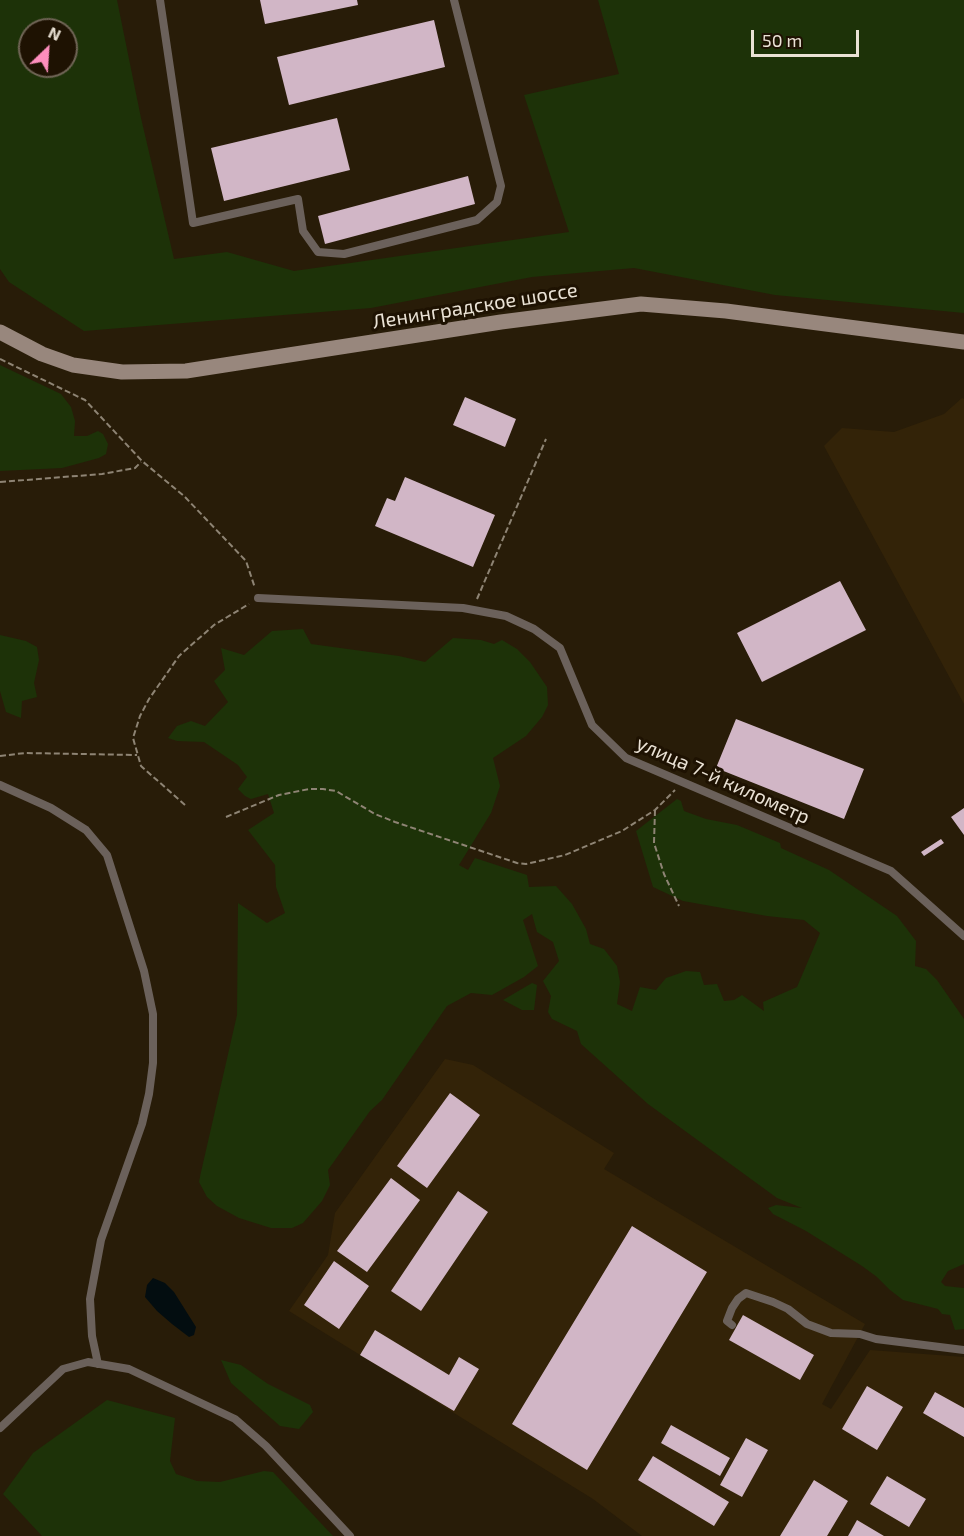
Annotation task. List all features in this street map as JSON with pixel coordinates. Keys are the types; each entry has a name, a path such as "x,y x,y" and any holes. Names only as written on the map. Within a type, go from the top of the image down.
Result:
{"main road":[{"name":"Ленинградское шоссе","path":"0,332 42,354 73,365 122,372 186,371 534,317 641,304 726,311 964,342"}],"lane":[{"path":"160,0 193,223 298,199 303,231 318,252 344,254 477,220 497,202 501,186 454,0"},
{"name":"улица 7-й километр","path":"258,598 472,610 506,616 534,629 560,648 592,725 626,758 891,871 964,936"},
{"path":"0,785 51,808 77,824 86,830 107,855 144,971 153,1014 153,1063 149,1094 142,1124 101,1240 90,1299 92,1336 98,1364"},
{"path":"732,1325 727,1321 732,1308 746,1293 788,1309 807,1324 831,1333 860,1334 876,1339 964,1350"},
{"path":"0,1428 63,1369 88,1362 129,1369 234,1419 266,1446 350,1536"}],"path":[{"path":"0,359 85,400 142,461 184,496 246,561 258,598 214,625 179,656 149,699 140,716 133,738 141,766 185,805"},
{"path":"472,610 546,439"},
{"path":"0,482 102,474 135,468 142,461"},
{"path":"0,756 25,753 137,755"},
{"path":"226,817 279,795 309,789 336,791 385,818 517,863 526,864 565,855 622,831 655,810 682,782"},
{"path":"655,810 654,843 664,874 679,906"}],"shaded area":[{"path":"962,398 964,399 964,704 824,446 842,428 894,432 944,414"},
{"path":"445,1059 473,1065 614,1153 604,1169 865,1324 822,1404 831,1409 870,1350 964,1357 964,1536 642,1536 593,1499 289,1311 328,1255 335,1213"},
{"path":"153,1278 165,1283 174,1292 196,1327 194,1335 189,1337 172,1324 145,1297 147,1285"}],"green space":[{"path":"0,0 117,0 141,118 174,259 227,252 294,271 569,232 524,95 619,74 598,0 964,0 964,313 775,295 634,268 532,277 371,308 84,331 9,282 0,269"},
{"path":"0,365 61,394 71,407 75,421 74,436 87,436 98,431 103,434 108,444 106,454 62,468 0,471"},
{"path":"303,629 311,644 399,656 425,662 453,638 481,640 494,644 502,640 517,649 530,662 547,687 548,705 542,717 526,736 493,758 500,786 491,813 459,865 468,870 475,858 527,875 529,887 556,886 572,904 586,929 590,944 604,949 617,966 620,982 617,1004 632,1011 640,987 656,990 666,978 686,971 700,972 704,985 717,984 724,1001 734,1000 742,995 764,1011 763,1002 797,987 820,933 804,920 683,901 653,887 636,831 677,799 681,801 684,811 706,819 737,825 780,843 781,848 829,870 897,916 916,941 915,966 926,969 937,980 964,1019 964,1264 948,1271 941,1282 945,1286 964,1288 964,1329 955,1330 950,1315 942,1314 938,1309 903,1300 862,1266 806,1231 773,1214 768,1208 776,1205 802,1208 777,1198 648,1104 581,1044 577,1031 552,1019 548,1012 551,996 543,981 559,961 553,942 537,932 532,914 523,920 538,966 524,977 492,995 471,993 447,1006 382,1100 370,1111 328,1170 330,1185 322,1201 303,1223 292,1228 271,1228 239,1218 217,1206 207,1197 199,1182 237,1015 238,903 267,923 285,913 276,887 275,865 248,830 274,813 268,794 251,799 245,796 238,789 247,777 238,765 204,742 177,741 168,738 177,726 191,721 205,726 228,702 214,681 225,670 221,648 244,655 272,631"},
{"path":"0,635 26,641 37,647 39,660 34,683 37,697 22,701 21,718 6,712 0,691"},
{"path":"532,983 537,985 534,1010 522,1010 503,1000"},
{"path":"221,1360 241,1365 268,1384 310,1405 313,1412 299,1429 280,1426 231,1383"},
{"path":"107,1400 175,1418 170,1461 176,1474 197,1481 220,1482 264,1471 273,1472 333,1536 42,1536 3,1494 33,1453"}],"building":[{"path":"260,0 357,0 358,5 265,24"},
{"path":"434,20 445,67 289,105 277,57"},
{"path":"337,118 350,170 224,201 211,148"},
{"path":"468,176 475,204 325,244 318,216"},
{"path":"465,397 516,419 505,447 453,425"},
{"path":"405,477 495,515 473,567 375,526 387,498 395,501"},
{"path":"840,581 866,630 762,682 737,633"},
{"path":"736,719 864,769 844,819 716,768"},
{"path":"964,808 964,835 951,817"},
{"path":"941,839 944,843 924,856 921,852"},
{"path":"450,1093 480,1115 427,1188 397,1166"},
{"path":"391,1178 420,1200 367,1272 337,1251"},
{"path":"458,1191 488,1212 421,1311 391,1291"},
{"path":"632,1226 707,1272 587,1470 512,1424"},
{"path":"334,1261 369,1286 339,1329 304,1305"},
{"path":"743,1315 814,1355 800,1380 729,1340"},
{"path":"375,1330 449,1375 459,1357 479,1369 454,1411 360,1355"},
{"path":"867,1386 903,1407 877,1450 842,1429"},
{"path":"935,1392 964,1408 964,1437 923,1413"},
{"path":"671,1425 730,1458 720,1476 661,1443"},
{"path":"746,1438 768,1450 742,1497 720,1485"},
{"path":"653,1456 729,1502 714,1526 638,1480"},
{"path":"887,1476 926,1499 909,1527 870,1504"},
{"path":"814,1480 848,1501 827,1536 780,1536"},
{"path":"857,1520 884,1536 848,1536"}]}
